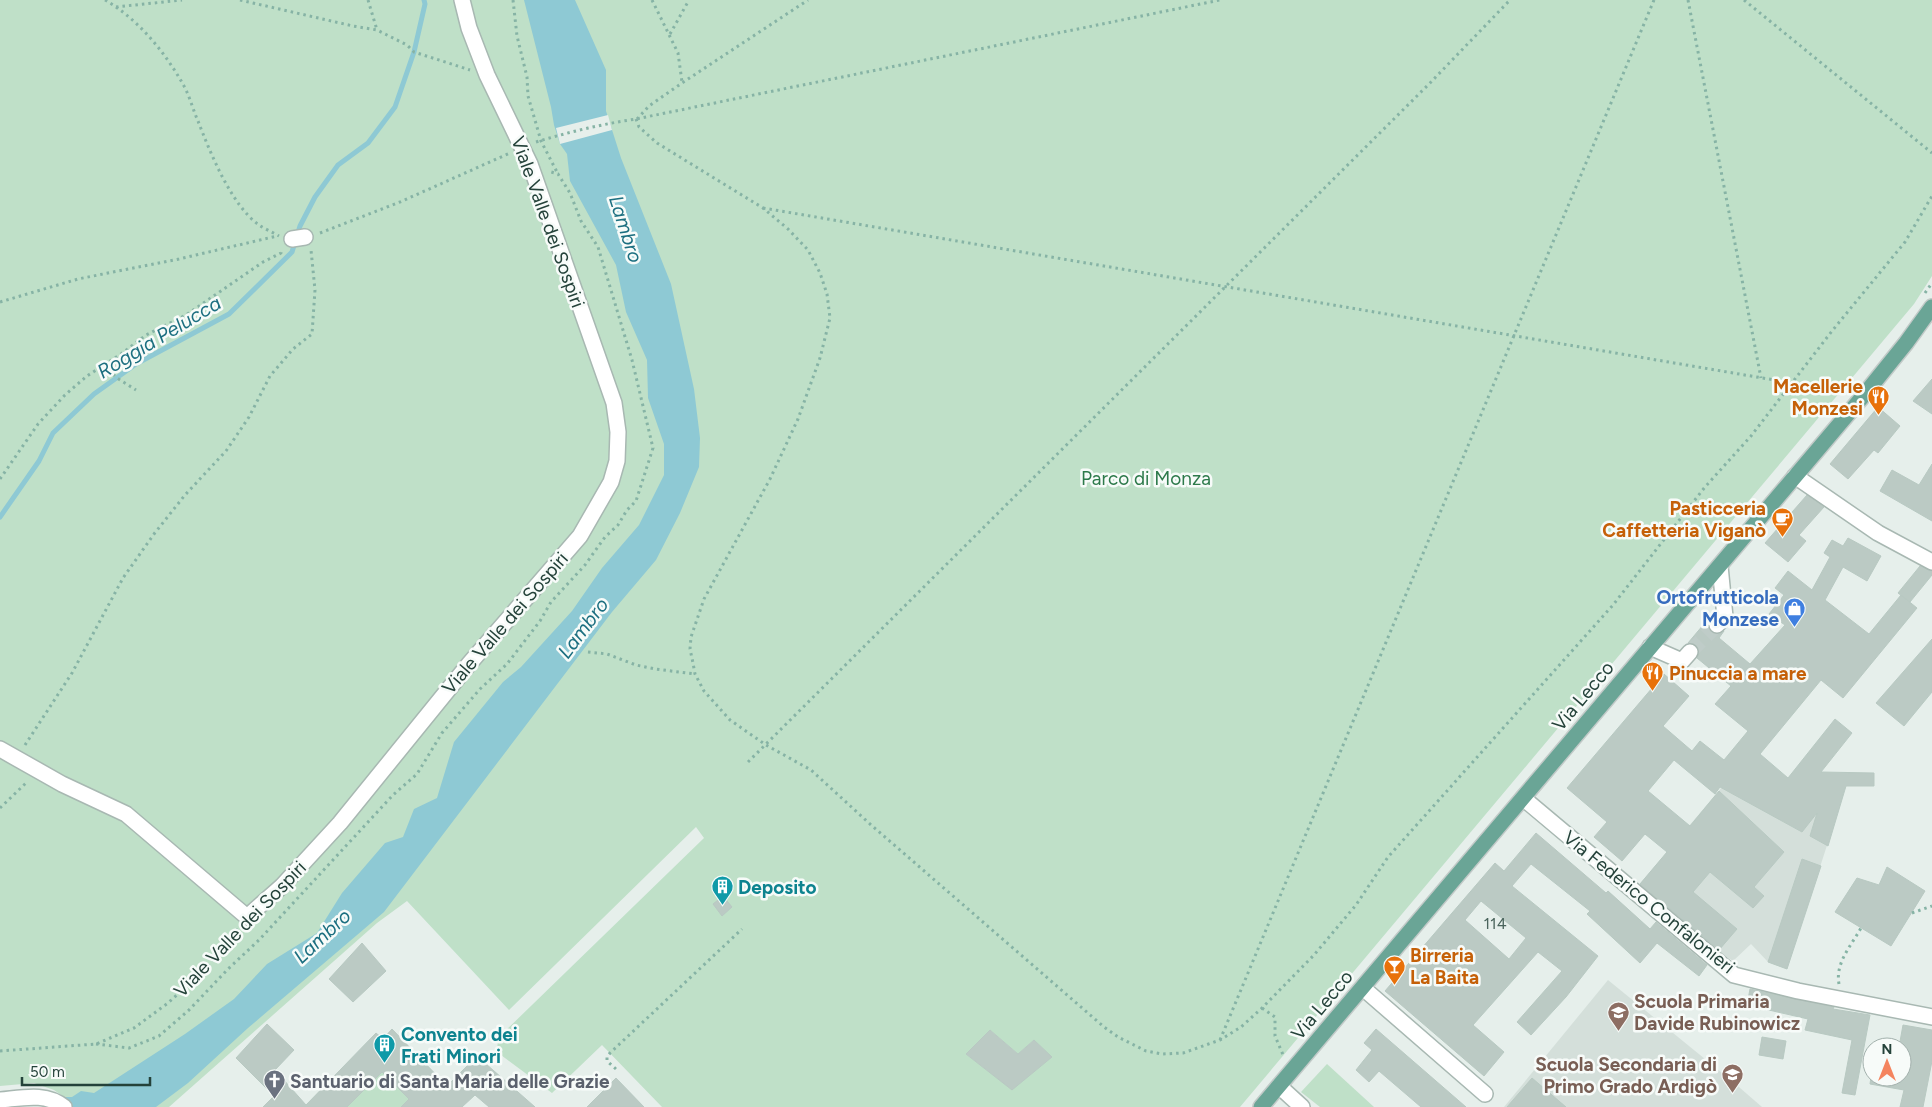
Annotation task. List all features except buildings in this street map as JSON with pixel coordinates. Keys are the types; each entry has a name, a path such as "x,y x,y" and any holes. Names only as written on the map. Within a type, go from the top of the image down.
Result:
{"main road":[{"name":"Via Lecco","path":"1261,1107 1720,566 1900,350 1932,307"}],"street":[{"name":"Viale Valle dei Sospiri","path":"247,917 282,886 340,824 469,664 580,536 611,482 616,461 618,432 614,403 530,164 487,75 468,28 462,0"},
{"path":"1795,476 1878,533 1932,562"},
{"path":"1717,625 1725,618 1720,566"},
{"path":"1650,647 1682,661 1690,652"},
{"path":"0,749 36,770 126,814 247,917"},
{"name":"Via Federico Confalonieri","path":"1523,798 1734,975 1798,991 1932,1017"},
{"path":"1363,988 1485,1094"},
{"path":"1278,1086 1302,1107"},
{"path":"0,1100 39,1097 53,1099 62,1105"}],"path":[{"path":"16,758 72,673 105,610 144,549 185,495 226,451 249,417 270,376 293,349 312,334 315,290 311,250 295,237 258,225 246,212 228,187 213,160 184,86 155,42 116,7 105,0"},
{"path":"116,7 182,0"},
{"path":"240,0 378,30 414,52 446,64 487,75"},
{"path":"368,0 378,30"},
{"path":"96,1044 129,1048 159,1036 189,1010 228,968 259,940 386,801 417,774 442,732 480,690 507,664 540,621 550,602 585,565 605,537 618,525 636,501 653,448 644,407 598,247 580,221 570,192 558,174 541,141 528,96 527,78 517,36 513,0"},
{"path":"652,0 678,53 682,83"},
{"path":"670,35 690,0"},
{"path":"636,119 649,106 682,83 808,0"},
{"path":"0,302 78,279 295,237 400,202 522,147 558,135 1220,0"},
{"path":"748,762 1430,83 1510,0"},
{"path":"1220,1040 1654,0"},
{"path":"1688,0 1761,378"},
{"path":"1744,0 1932,153"},
{"path":"636,119 639,127 657,143 763,208 788,229 808,250 820,273 827,294 830,318 817,367 798,419 774,471 704,598 691,637 690,649 695,674 704,691 730,720 766,745 811,770 870,824 1104,1027 1118,1037 1146,1051 1162,1054 1183,1053 1220,1040 1241,1027 1314,955 1356,904 1388,857 1614,605 1705,487 1750,436 1905,242 1932,196"},
{"path":"530,164 558,174"},
{"path":"763,208 1792,384"},
{"path":"0,479 38,424 65,395 87,376 146,335 186,315 263,262 281,253 295,237"},
{"path":"104,365 117,378 136,390"},
{"path":"588,652 607,654 636,665 655,669 695,674"},
{"path":"0,808 22,788 36,770"},
{"path":"1912,913 1932,906"},
{"name":"Viale Valle dei Sospiri","path":"0,1051 96,1044 134,1028 168,1003 205,969 247,917"},
{"path":"1837,976 1840,964 1861,928"},
{"path":"616,1069 607,1061 610,1053 742,929"},
{"path":"1262,1008 1274,1017 1275,1036 1283,1055 1296,1066"}],"shaded area":[{"path":"1727,781 1810,790 1842,799 1787,969 1768,962 1751,944 1733,961 1718,951 1639,885"},
{"name":"Scuola Primaria Davide Rubinowicz","path":"1608,980 1732,1081 1762,1107 1504,1107"}],"green space":[{"name":"Parco di Monza","path":"0,0 1932,0 1932,276 1914,304 1240,1107 662,1107 602,1045 552,1093 497,1052 498,1038 704,838 696,827 509,1010 407,901 377,923 169,1107 78,1107 54,1090 34,1083 0,1086","holes":["990,1030 1018,1054 1034,1040 1051,1057 1012,1089 966,1054"]},
{"path":"1327,1064 1374,1107 1320,1107 1301,1092"},
{"path":"382,1072 409,1099 401,1107 347,1107"}],"water":[{"name":"Lambro","path":"524,0 575,0 606,70 606,111 621,158 671,284 694,389 700,438 699,467 680,513 656,560 612,612 384,912 248,1028 188,1083 156,1107 55,1107 63,1097 72,1097 81,1091 94,1093 185,1034 234,999 267,964 317,933 342,893 385,843 403,837 414,809 437,798 454,742 503,682 521,667 572,611 602,568 639,525 664,475 664,444 648,398 647,360 626,312 616,265 570,181 567,154 560,144 554,125"}],"pier":[{"path":"608,115 612,130 560,144 556,128"}],"waterway":[{"name":"Roggia Pelucca","path":"0,517 39,461 53,433 94,394 136,364 229,314 292,252 300,226 315,197 338,165 368,143 395,107 414,52 425,4 424,0"}],"tunnel":[{"path":"1690,652 1717,625"}],"place":[{"name":"Macellerie Monzesi","path":"1879,416"},
{"name":"Pasticceria Caffetteria Viganò","path":"1782,538"},
{"name":"Ortofrutticola Monzese","path":"1795,627"},
{"name":"Pinuccia a mare","path":"1653,692"},
{"name":"Deposito","path":"722,906"},
{"name":"Birreria La Baita","path":"1394,985"},
{"name":"Scuola Primaria Davide Rubinowicz","path":"1618,1031"},
{"name":"Convento dei Frati Minori","path":"385,1064"},
{"name":"Scuola Secondaria di Primo Grado Ardigò","path":"1733,1094"},
{"name":"Santuario di Santa Maria delle Grazie","path":"274,1100"}]}
